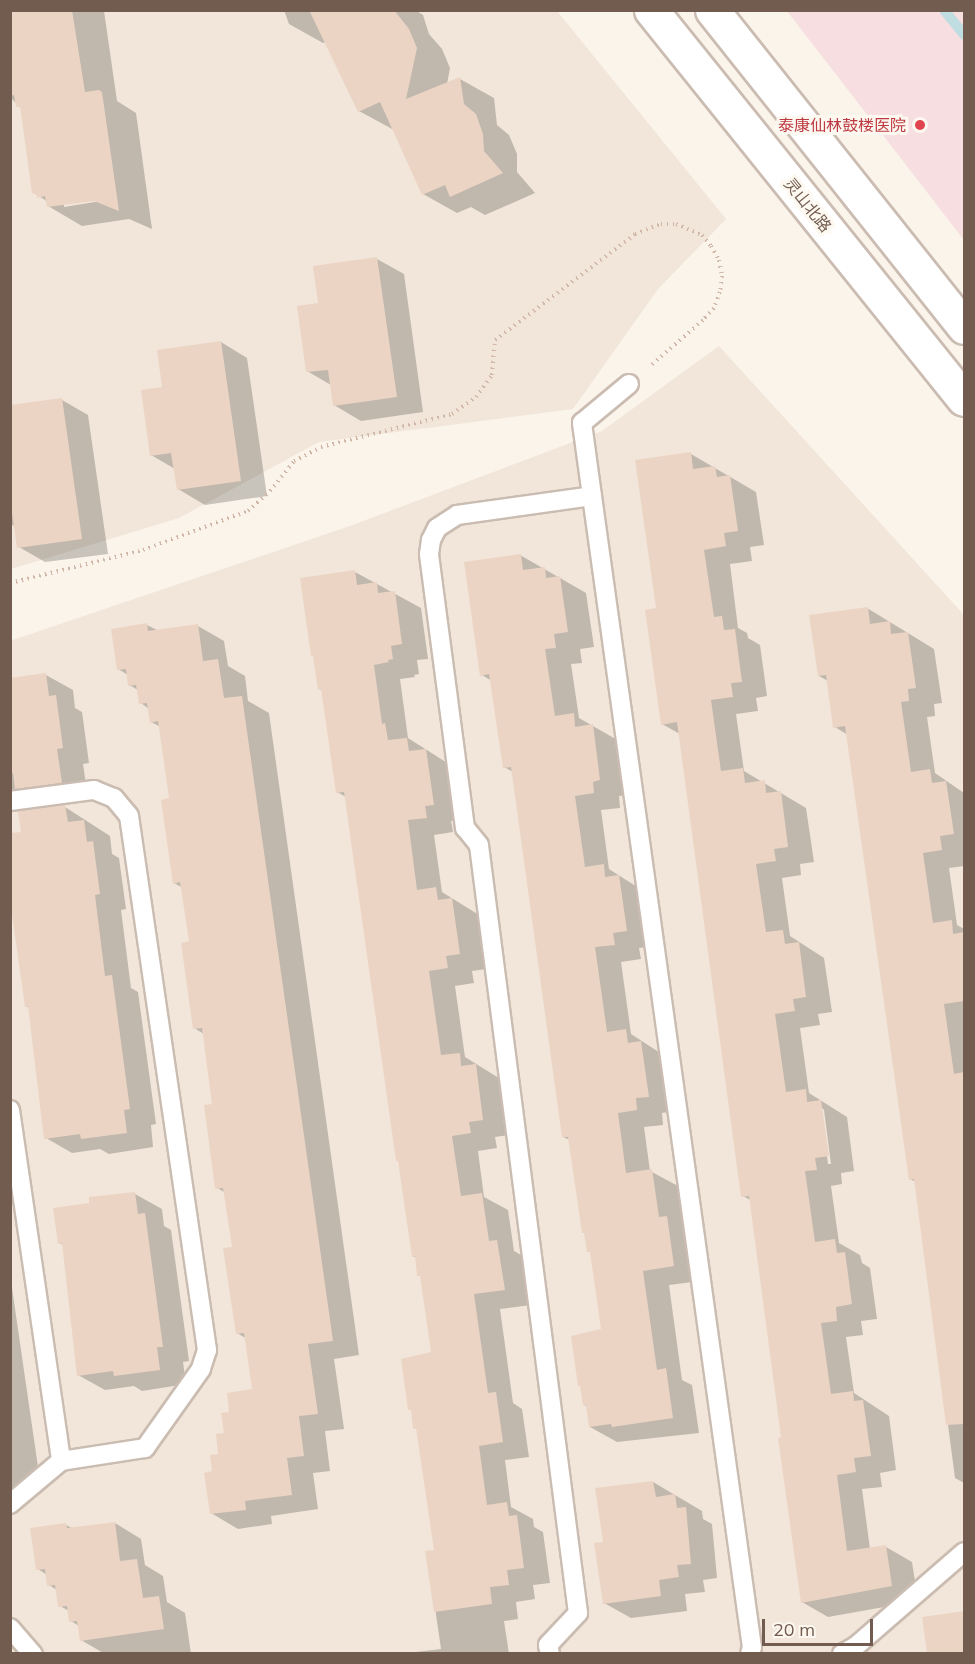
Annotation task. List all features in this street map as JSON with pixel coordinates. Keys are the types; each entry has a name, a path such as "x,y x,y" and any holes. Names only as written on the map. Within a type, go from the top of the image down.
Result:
{"main road":[{"name":"灵山北路","path":"651,10 964,399"},
{"path":"712,10 964,327"}],"lane":[{"path":"629,384 582,423 756,1651"},
{"path":"550,1653 548,1645 578,1613 478,845 465,828 429,554 431,540 437,528 457,515 592,496"},
{"path":"10,801 94,790 114,798 129,816 207,1350 201,1369 144,1448 61,1461 10,1504"},
{"path":"10,1110 61,1461"},
{"path":"842,1653 856,1646 964,1552"},
{"path":"10,1628 33,1653"}],"path":[{"path":"10,583 143,550 248,511 270,490 294,461 321,447 452,414 476,397 492,375 495,340 642,231 662,224 690,228 707,241 719,260 723,276 714,308 629,384"}],"shaded area":[{"path":"11,11 557,11 726,219 658,289 573,409 319,442 179,518 11,569"},
{"name":"泰康仙林鼓楼医院","path":"787,11 964,11 964,240"},
{"path":"719,346 964,615 964,1653 11,1653 10,641 350,526 602,431"}],"building":[{"path":"10,10 72,10 85,92 99,90 102,92 119,211 94,201 47,207 45,196 37,198 37,194 32,193 20,106 16,107 14,95 10,96"},
{"path":"309,10 394,10 409,29 417,48 406,99 460,77 464,104 476,114 483,134 484,151 503,173 450,197 445,185 422,195 380,102 358,112"},
{"path":"377,257 397,397 333,406 328,370 306,372 297,306 318,303 313,266"},
{"path":"221,341 241,481 177,490 171,453 150,456 141,390 162,387 157,350"},
{"path":"62,398 82,539 17,548 10,499 10,405"},
{"path":"691,452 693,469 715,466 717,477 730,475 738,531 724,533 726,546 704,550 714,617 722,616 724,630 735,629 742,682 731,683 733,697 711,700 721,771 743,768 745,783 765,780 766,793 781,791 788,847 774,849 776,861 756,864 766,932 783,930 785,944 799,942 806,997 793,999 795,1011 775,1014 786,1092 806,1089 807,1102 821,1100 829,1156 815,1158 817,1170 805,1171 815,1242 835,1239 837,1253 845,1252 852,1304 836,1307 837,1321 821,1323 831,1394 853,1391 854,1401 863,1400 871,1456 854,1458 856,1472 837,1475 847,1551 886,1545 892,1586 801,1603 778,1438 781,1437 749,1196 741,1197 677,722 661,725 645,610 656,608 635,460"},
{"path":"521,554 523,570 545,567 546,578 560,576 568,632 554,634 556,648 545,649 555,716 574,713 575,727 593,724 600,780 593,782 594,793 575,796 585,867 604,864 605,877 619,875 627,931 613,933 615,945 595,947 607,1032 626,1029 628,1043 641,1041 649,1097 636,1098 637,1110 618,1113 626,1173 652,1169 659,1217 667,1216 674,1266 643,1271 657,1370 666,1368 673,1418 612,1427 611,1424 589,1427 586,1405 583,1405 580,1386 578,1386 571,1336 601,1329 590,1252 587,1252 584,1233 582,1233 568,1137 562,1137 511,767 503,768 489,674 480,676 464,562"},
{"path":"355,570 357,585 377,582 378,593 395,591 402,644 391,646 393,659 388,660 389,662 374,665 382,724 385,723 388,740 407,738 409,751 426,749 434,805 425,806 427,818 408,820 417,890 436,887 438,900 452,898 460,954 446,956 448,968 429,971 441,1055 460,1053 461,1066 476,1064 483,1120 469,1122 471,1133 452,1136 461,1196 482,1193 489,1241 497,1240 505,1290 474,1294 488,1393 496,1392 503,1442 479,1446 487,1505 507,1502 509,1516 517,1515 524,1568 507,1570 509,1585 490,1587 492,1604 434,1612 425,1551 434,1550 416,1428 413,1429 411,1410 408,1410 401,1359 431,1352 420,1276 417,1276 415,1256 412,1257 398,1161 396,1161 344,792 336,793 321,689 318,690 313,656 311,656 300,578"},
{"path":"868,607 870,624 890,621 891,634 908,632 916,688 908,689 909,701 901,702 911,772 930,769 932,783 946,781 954,834 940,836 942,850 923,853 933,923 952,920 953,934 964,932 964,1001 944,1004 954,1074 964,1072 964,1424 946,1425 914,1179 909,1180 845,726 833,728 826,675 818,676 809,615"},
{"path":"147,623 148,631 198,624 203,661 218,659 224,698 242,696 333,1341 308,1344 318,1414 299,1416 304,1456 287,1458 292,1495 245,1501 246,1510 210,1514 204,1473 212,1471 210,1455 218,1454 216,1434 224,1433 221,1413 229,1412 227,1393 252,1389 244,1333 236,1334 223,1248 232,1247 223,1188 215,1189 204,1105 212,1104 202,1028 193,1029 181,943 189,941 180,882 173,884 161,800 169,798 158,721 150,723 147,703 139,704 136,685 128,686 126,669 117,670 111,629"},
{"path":"46,673 49,696 56,695 63,748 57,749 62,783 15,789 13,773 10,773 10,678"},
{"path":"65,805 68,822 84,820 87,842 93,841 100,894 95,895 105,976 112,975 130,1109 124,1110 127,1133 81,1139 80,1134 44,1139 28,1006 25,1007 10,900 10,833 21,832 18,811"},
{"path":"135,1192 138,1214 145,1213 163,1347 157,1347 160,1370 114,1376 113,1371 77,1376 62,1243 58,1244 53,1208 89,1203 89,1197"},
{"path":"653,1481 656,1497 675,1494 677,1508 686,1507 691,1564 677,1565 679,1577 659,1580 661,1596 603,1604 594,1543 603,1542 595,1488"},
{"path":"115,1522 120,1561 137,1559 143,1598 159,1596 164,1629 80,1641 77,1621 69,1622 67,1606 58,1607 55,1585 47,1586 45,1569 36,1570 30,1528 66,1523 67,1528"},
{"path":"964,1611 964,1653 927,1653 922,1617"}],"waterway":[{"path":"944,10 964,35"}],"place":[{"name":"泰康仙林鼓楼医院","path":"920,125"}]}
